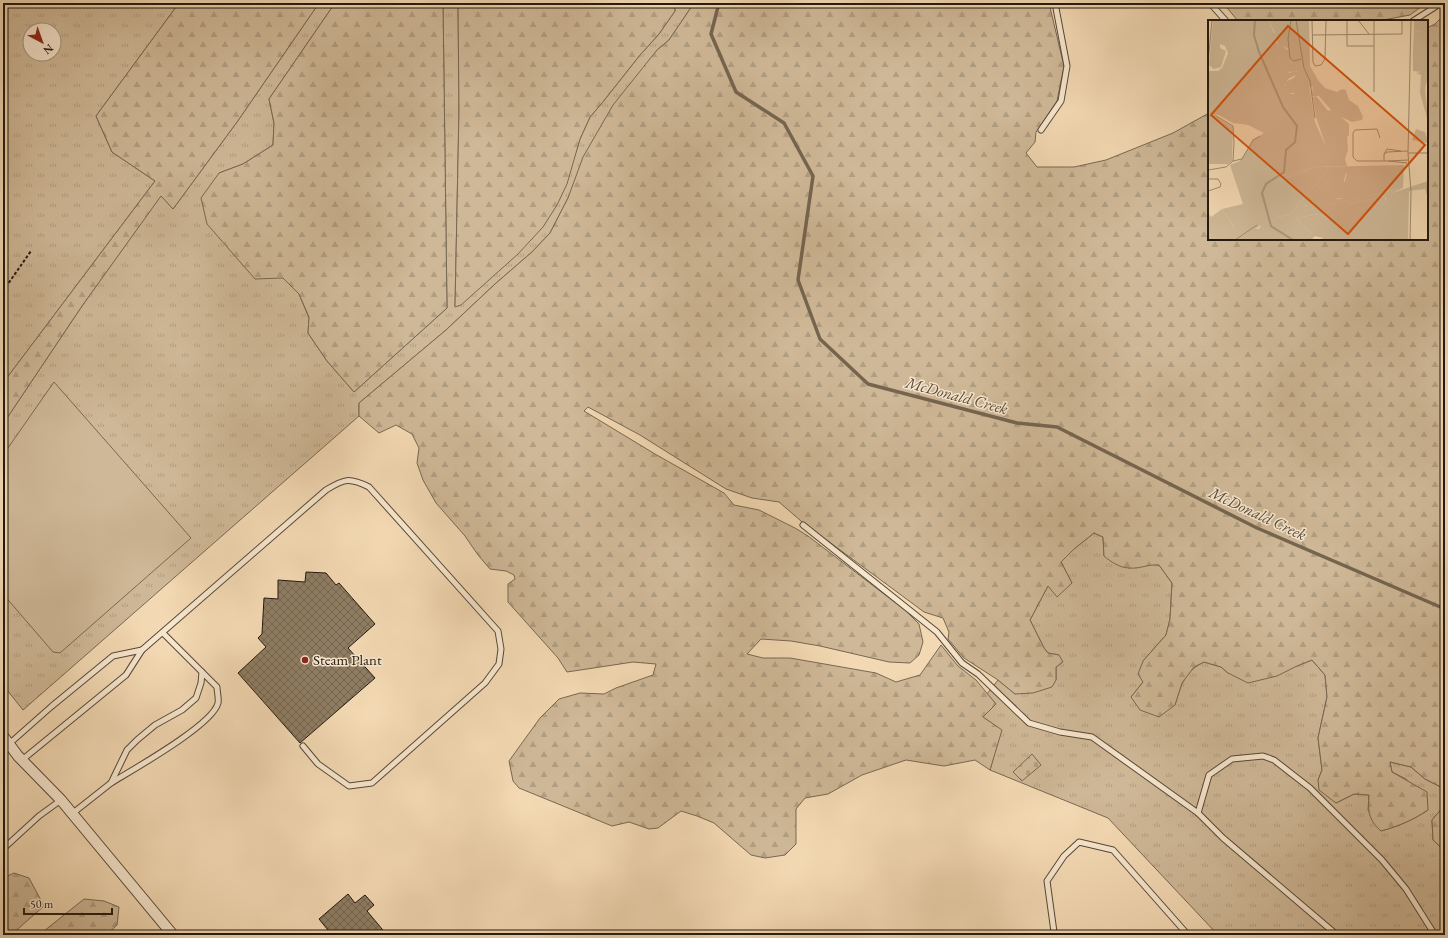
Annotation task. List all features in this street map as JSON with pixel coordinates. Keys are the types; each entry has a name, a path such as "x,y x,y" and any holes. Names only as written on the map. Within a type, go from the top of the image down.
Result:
{"street":[{"path":"6,740 22,760 61,800 173,935"}],"lane":[{"path":"1041,130 1061,101 1067,66 1055,3"},
{"path":"1210,3 1225,20"},
{"path":"1415,20 1439,3"},
{"path":"22,760 126,675 142,650 326,490 341,481 355,480 369,487 498,631 501,650 499,664 485,683 372,783 349,786 318,764 303,746"},
{"path":"803,525 937,632 962,663 978,674 1029,722 1060,732 1092,737 1198,813 1223,838 1337,935"},
{"path":"72,813 111,783 190,734 210,714 218,703 217,688 163,633"},
{"path":"6,740 52,706 113,656 142,650"},
{"path":"111,783 127,750 137,740 155,725 182,710 196,698 201,683 202,672"},
{"path":"1198,813 1210,775 1232,759 1263,756 1274,760 1310,788 1382,860 1406,889 1435,935"},
{"path":"3,849 39,816 61,800"},
{"path":"1056,935 1054,932 1047,881 1064,856 1079,842 1113,850 1188,935"}],"path":[{"path":"3,291 31,251"}],"green space":[{"path":"3,3 179,3 96,116 112,152 155,181 3,383"},
{"path":"179,3 319,3 237,122 173,209 161,196 82,306 3,424 3,383 155,181 112,152 96,116"},
{"path":"319,3 335,3 269,99 274,123 273,145 243,164 219,173 283,278 299,294 309,318 308,333 327,361 354,392 447,308 443,3 458,3 459,110 455,306 574,158 580,139 590,117 659,34 675,11 674,3 694,3 669,40 657,50 568,198 550,233 532,252 446,330 359,403 359,416 23,710 3,685 3,424 82,306 161,195 173,209 237,122"},
{"path":"335,3 443,3 447,308 354,392 327,361 308,333 309,317 299,294 283,278 255,279 207,224 201,198 219,173 243,164 273,145 274,123 269,99"},
{"path":"458,3 674,3 675,11 659,34 590,117 580,139 567,184 557,205 543,227 518,254 461,305 455,307 459,110"},
{"path":"694,3 1049,3 1064,66 1057,101 1036,132 1035,142 1026,153 1037,167 1074,167 1106,160 1173,133 1208,114 1208,240 1428,240 1428,28 1435,24 1445,14 1445,789 1425,779 1411,767 1390,762 1392,772 1427,792 1428,810 1406,822 1381,831 1371,819 1369,795 1354,794 1336,803 1319,790 1318,780 1322,770 1318,738 1327,697 1325,675 1312,660 1277,676 1248,683 1228,673 1221,667 1204,662 1194,667 1182,683 1175,705 1159,717 1140,710 1131,697 1143,682 1138,674 1143,661 1166,635 1170,619 1172,583 1159,565 1126,568 1119,566 1104,556 1103,537 1094,533 1061,562 1072,583 1057,597 1048,586 1030,620 1044,648 1048,653 1059,655 1063,662 1056,667 1056,680 1052,687 1033,693 1015,694 998,680 964,658 948,639 949,632 943,618 924,612 801,521 779,502 752,498 726,489 640,435 588,407 584,411 655,454 724,493 734,505 759,510 808,536 905,610 919,624 923,642 919,655 910,663 889,662 791,641 761,639 747,654 763,658 790,658 876,673 896,682 920,675 941,645 958,666 976,680 996,704 983,717 1002,730 990,770 975,760 944,766 906,760 862,775 828,794 805,798 796,809 796,844 785,855 765,858 751,855 714,823 681,811 658,828 649,829 629,822 612,826 519,788 513,781 509,761 540,718 559,699 580,693 604,694 616,688 653,675 656,664 633,662 567,672 558,658 508,602 508,584 515,579 514,575 506,571 490,569 465,536 436,503 423,480 417,463 419,448 412,434 396,425 379,433 359,416 359,403 446,330 532,252 550,233 568,198 583,157 613,105 657,50 669,40"},
{"path":"1223,3 1426,3 1410,15 1383,20 1237,20"},
{"path":"54,382 191,538 60,653 53,652 3,594 3,455"},
{"path":"1094,533 1103,537 1104,556 1129,568 1151,564 1159,565 1172,583 1170,619 1166,635 1143,661 1143,682 1131,697 1175,705 1184,680 1192,670 1204,662 1221,667 1228,673 1297,666 1312,660 1325,675 1327,697 1318,738 1322,770 1318,780 1336,803 1354,794 1369,795 1368,810 1381,831 1406,822 1428,810 1406,779 1392,772 1390,762 1411,767 1425,779 1445,789 1445,805 1432,820 1433,840 1445,851 1445,935 1218,935 1108,818 990,770 1001,730 983,717 996,704 987,694 998,680 1015,694 1056,680 1056,667 1059,655 1048,653 1030,620 1048,586 1072,583 1061,562"},
{"path":"1032,754 1041,765 1022,781 1013,772"},
{"path":"1445,805 1445,851 1433,840 1432,820"},
{"path":"14,873 29,878 44,906 11,935 3,935 3,878"},
{"path":"84,899 104,901 119,907 117,925 106,935 39,935"}],"building":[{"name":"Steam Plant","path":"306,572 326,573 336,585 339,583 375,624 348,648 375,678 300,743 238,673 266,647 258,638 262,634 264,598 278,599 278,580 305,582"},
{"path":"348,894 355,903 365,895 374,905 367,911 387,935 332,935 319,919"}],"waterway":[{"name":"McDonald Creek","path":"719,3 711,34 736,92 784,123 813,176 798,280 820,339 868,384 1017,423 1057,427 1257,528 1445,609"}],"place":[{"name":"Steam Plant","path":"305,660"}]}
